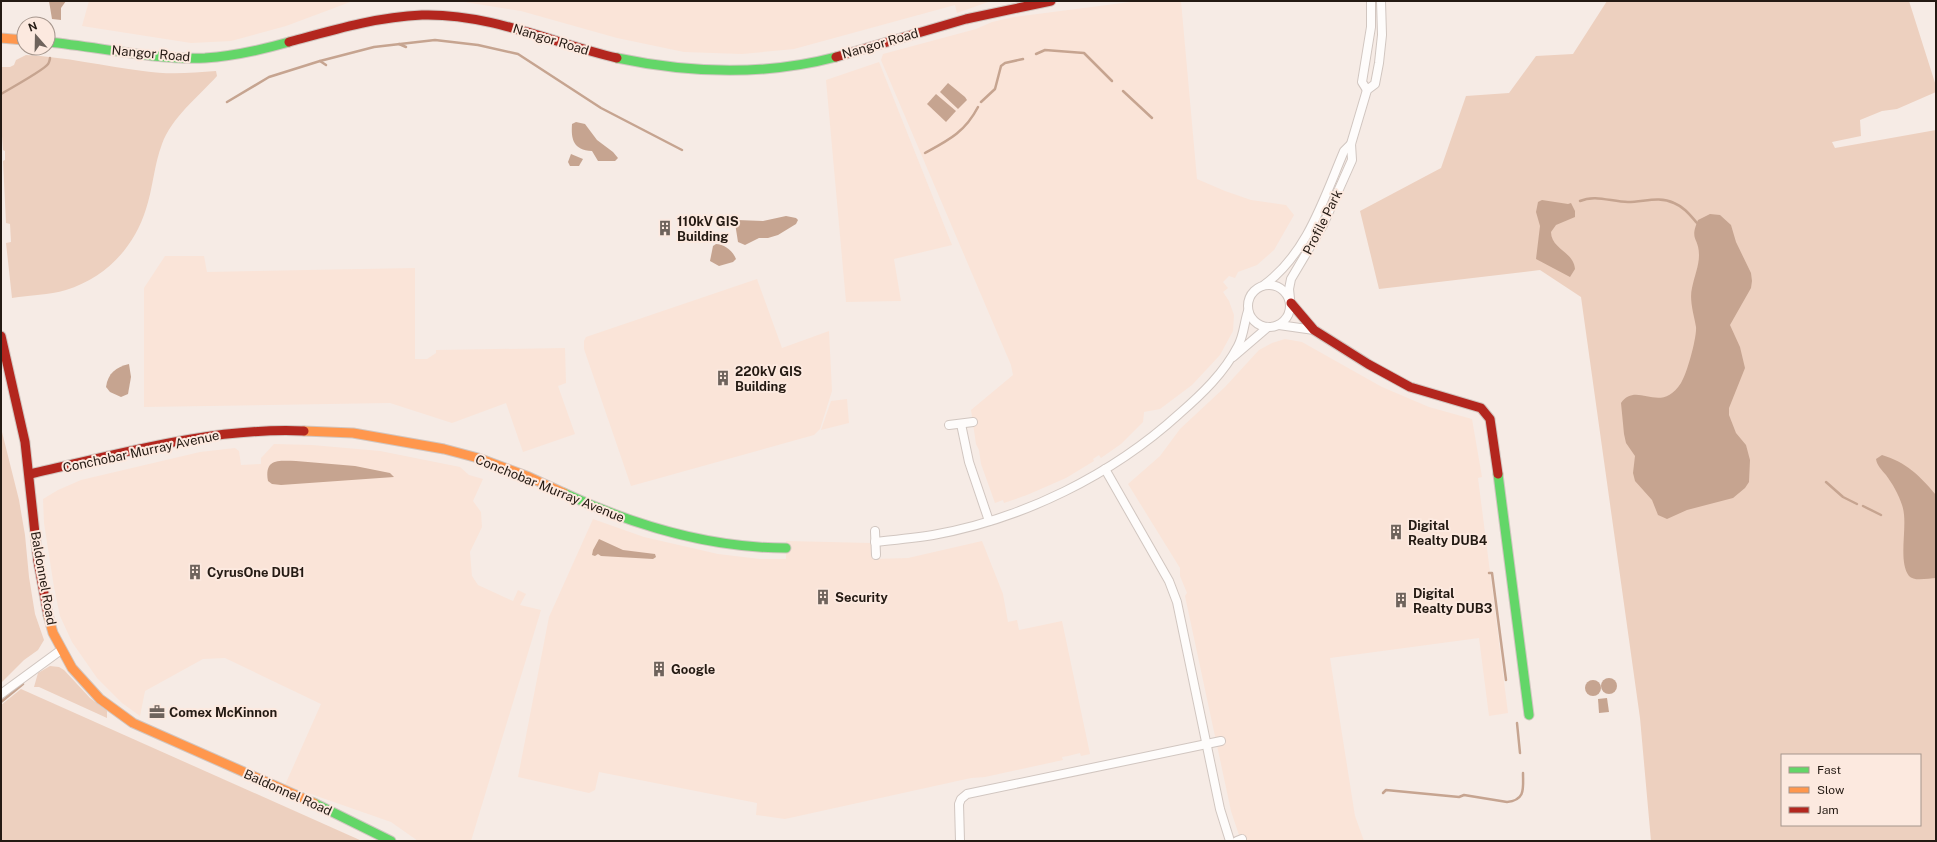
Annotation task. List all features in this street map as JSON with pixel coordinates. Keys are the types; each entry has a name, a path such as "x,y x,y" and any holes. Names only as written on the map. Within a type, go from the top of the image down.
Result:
{"street":[{"name":"Nangor Road","path":"56,43 179,58 223,56 262,50 375,20 407,16 444,16 489,21 583,49 660,66 706,70 751,70 775,68 826,59 955,22 1051,1"},
{"name":"Profile Park","path":"1367,90 1362,82 1371,28 1371,1"},
{"name":"Profile Park","path":"1290,301 1289,290 1291,279 1323,225 1352,160 1351,144 1367,90 1375,84 1382,35 1381,1"},
{"path":"1,38 16,39"},
{"name":"Profile Park","path":"1264,285 1277,275 1290,260 1315,220 1344,151 1351,144"},
{"path":"1230,360 1243,333 1250,295 1258,287 1264,285 1276,285 1282,288 1290,301 1314,330 1368,364 1410,386 1481,408 1490,419 1529,715"},
{"path":"1279,325 1289,314 1290,301"},
{"path":"1248,311 1254,321 1268,327"},
{"path":"876,542 933,535 988,521 1068,490 1105,469 1159,432 1202,393 1230,360 1268,327 1279,325 1314,330"},
{"name":"Baldonnel Road","path":"1,336 5,361 22,428 30,474 38,561 48,615 61,650 84,683 100,699 133,722 330,810 391,841"},
{"path":"949,425 973,422"},
{"path":"961,424 969,462 988,521"},
{"name":"Conchobar Murray Avenue","path":"30,474 205,436 277,430 353,433 444,449 499,465 590,505 654,528 709,540 760,548 786,548"},
{"path":"1105,469 1169,582 1184,632 1220,809 1230,841"},
{"path":"874,531 876,555"},
{"path":"1,694 61,650"},
{"path":"960,841 960,804 961,799 968,794 1221,741"}],"shaded area":[{"path":"49,1 66,1 61,8 61,20 56,19 56,16 52,16"},
{"path":"89,1 353,1 286,26 231,41 191,43 82,26"},
{"path":"458,1 991,1 957,13 955,5 794,49 742,54 684,52 617,38 521,11"},
{"path":"1138,1 1181,1 1197,179 1251,200 1286,205 1294,215 1274,250 1257,265 1238,272 1235,278 1229,276 1223,282 1228,288 1223,292 1229,301 1234,315 1233,331 1220,355 1192,385 1160,409 1144,412 1143,422 1121,444 1101,458 1099,455 1093,459 1094,461 1066,478 1027,495 1004,503 1003,500 995,503 981,464 979,450 976,444 971,410 1013,375 1011,365 881,60 883,54 976,29 992,22 1014,17"},
{"path":"1607,1 1909,1 1936,86 1936,92 1897,109 1882,111 1860,120 1861,136 1832,142 1835,148 1936,130 1936,841 1651,841 1640,718 1581,297 1540,270 1379,289 1360,211 1441,168 1466,96 1509,93 1536,56 1573,54"},
{"path":"24,56 41,56 162,73 216,71 217,76 186,108 166,134 159,152 146,209 141,223 126,249 116,260 93,278 80,285 60,292 12,298 6,243 11,242 10,224 6,223 3,161 5,160 5,151 3,150 1,122 1,67 10,67 14,65 16,60"},
{"path":"879,62 952,245 894,259 901,301 846,302 826,80"},
{"path":"948,83 967,100 958,109 940,92"},
{"path":"936,94 956,111 946,122 927,104"},
{"path":"576,122 585,124 597,140 613,152 618,158 615,161 598,161 592,151 577,146 574,143 572,134 572,124"},
{"path":"571,154 583,159 579,166 570,166 568,162"},
{"path":"1542,200 1568,204 1571,203 1575,211 1575,217 1556,225 1551,232 1555,243 1571,258 1574,263 1575,269 1570,277 1536,259 1540,226 1536,212 1538,202"},
{"path":"1710,214 1720,215 1731,225 1736,242 1751,273 1751,288 1730,325 1740,347 1745,368 1729,408 1729,415 1736,433 1746,445 1750,460 1749,482 1745,488 1733,498 1687,510 1667,519 1658,515 1652,500 1635,481 1633,473 1635,456 1626,443 1621,403 1627,397 1634,395 1657,398 1665,397 1673,392 1681,383 1691,355 1696,332 1691,293 1698,263 1699,249 1694,232 1698,220"},
{"path":"786,216 796,218 798,220 796,224 778,235 768,238 759,238 745,245 738,242 735,223 737,220 763,221"},
{"path":"716,244 728,248 736,259 733,262 719,266 710,261 713,246"},
{"path":"165,256 204,256 207,272 415,268 415,359 427,359 436,353 436,350 565,348 566,383 558,386 575,434 523,452 506,403 452,423 390,403 144,407 144,288"},
{"path":"757,279 782,348 829,331 832,391 820,429 814,435 631,486 584,349 584,341 586,337"},
{"path":"1285,339 1302,342 1382,387 1429,407 1472,419 1482,477 1478,478 1508,713 1489,716 1479,638 1330,658 1355,816 1364,841 1241,841 1231,811 1185,596 1187,593 1180,576 1180,568 1128,484 1160,456 1180,429 1225,387 1259,350 1272,343"},
{"path":"129,364 131,377 128,394 121,397 110,392 106,387 107,382 113,371"},
{"path":"847,399 849,423 821,430 831,401"},
{"path":"1,428 19,500 35,614 44,640 38,650 24,660 1,683"},
{"path":"274,444 312,445 380,451 460,467 469,475 483,479 473,501 481,512 482,527 470,552 472,576 478,585 513,601 518,590 526,594 520,605 541,610 471,841 418,841 391,822 285,785 321,704 225,658 203,659 145,691 140,716 122,703 97,678 72,642 60,616 54,587 44,523 43,499 58,490 81,480 200,452 235,448 239,451 241,465 261,464 261,458"},
{"path":"1882,455 1891,458 1912,470 1936,495 1936,578 1914,579 1909,576 1904,561 1903,552 1904,513 1901,501 1895,489 1879,466 1876,459"},
{"path":"296,461 355,466 390,473 394,477 281,485 272,484 268,481 268,468 274,462"},
{"path":"593,519 644,537 718,554 760,559 786,559 786,541 871,543 872,559 908,558 982,541 1003,594 1008,622 1017,620 1019,630 1062,621 1090,754 1081,756 1080,753 1062,757 1063,760 985,777 971,778 785,819 756,815 757,803 599,772 595,790 589,793 518,777 549,617"},
{"path":"599,539 623,550 655,554 656,557 653,559 601,556 598,554 595,556 592,555"},
{"path":"50,666 59,667 64,670 90,698 107,711 107,718 39,687 34,687 38,673"},
{"path":"1609,678 1615,680 1617,686 1615,692 1609,694 1603,692 1601,686 1603,680"},
{"path":"1593,680 1599,682 1601,688 1599,694 1593,696 1587,694 1585,688 1587,682"},
{"path":"21,689 362,841 1,841 1,705"},
{"path":"1607,698 1609,712 1599,713 1598,699"}],"waterway":[{"path":"227,102 269,77 320,61 374,47 435,40 478,45 518,54 601,108 682,150"},
{"path":"399,44 406,47"},
{"path":"1036,54 1045,50 1084,53 1112,81"},
{"path":"1,94 46,66 50,58"},
{"path":"981,102 995,89 1001,66 1005,63 1023,59"},
{"path":"320,61 326,65"},
{"path":"1123,91 1152,118"},
{"path":"925,153 949,139 962,129 968,123 978,107"},
{"path":"1580,201 1592,198 1622,202 1663,200 1678,205 1684,209 1697,223"},
{"path":"1826,482 1843,497 1857,504"},
{"path":"1863,506 1881,515"},
{"path":"1489,573 1492,573 1506,680"},
{"path":"1,702 23,684"},
{"path":"1517,723 1520,753"},
{"path":"1383,793 1386,790 1459,797 1464,795 1507,802 1518,799 1520,796 1523,788 1523,773"}],"traffic: fast":[{"path":"56,43 146,55 205,58 237,54 289,42"},
{"path":"617,58 671,67 754,70 809,63 836,57"},
{"path":"1498,474 1529,715"},
{"path":"564,493 617,515 700,539 757,547 786,548"},
{"path":"314,803 391,841"}],"traffic: slow":[{"path":"1,38 16,39"},
{"path":"304,431 353,433 444,449 478,458 529,477 564,493"},
{"path":"48,615 53,633 72,668 100,699 133,723 314,803"}],"traffic: jam":[{"path":"836,57 966,19 1051,1"},
{"path":"289,42 388,18 422,15 447,16 472,19 521,30 617,58"},
{"path":"1291,303 1314,330 1368,364 1410,387 1481,408 1490,419 1498,474"},
{"path":"1,336 25,442 38,561 48,615"},
{"path":"30,474 132,451 200,438 235,433 304,431"}],"place":[{"name":"110kV GIS Building","path":"665,228"},
{"name":"220kV GIS Building","path":"723,378"},
{"name":"Digital Realty DUB4","path":"1396,532"},
{"name":"CyrusOne DUB1","path":"195,572"},
{"name":"Security","path":"823,597"},
{"name":"Digital Realty DUB3","path":"1401,600"},
{"name":"Google","path":"659,669"},
{"name":"Comex McKinnon","path":"157,712"}]}
